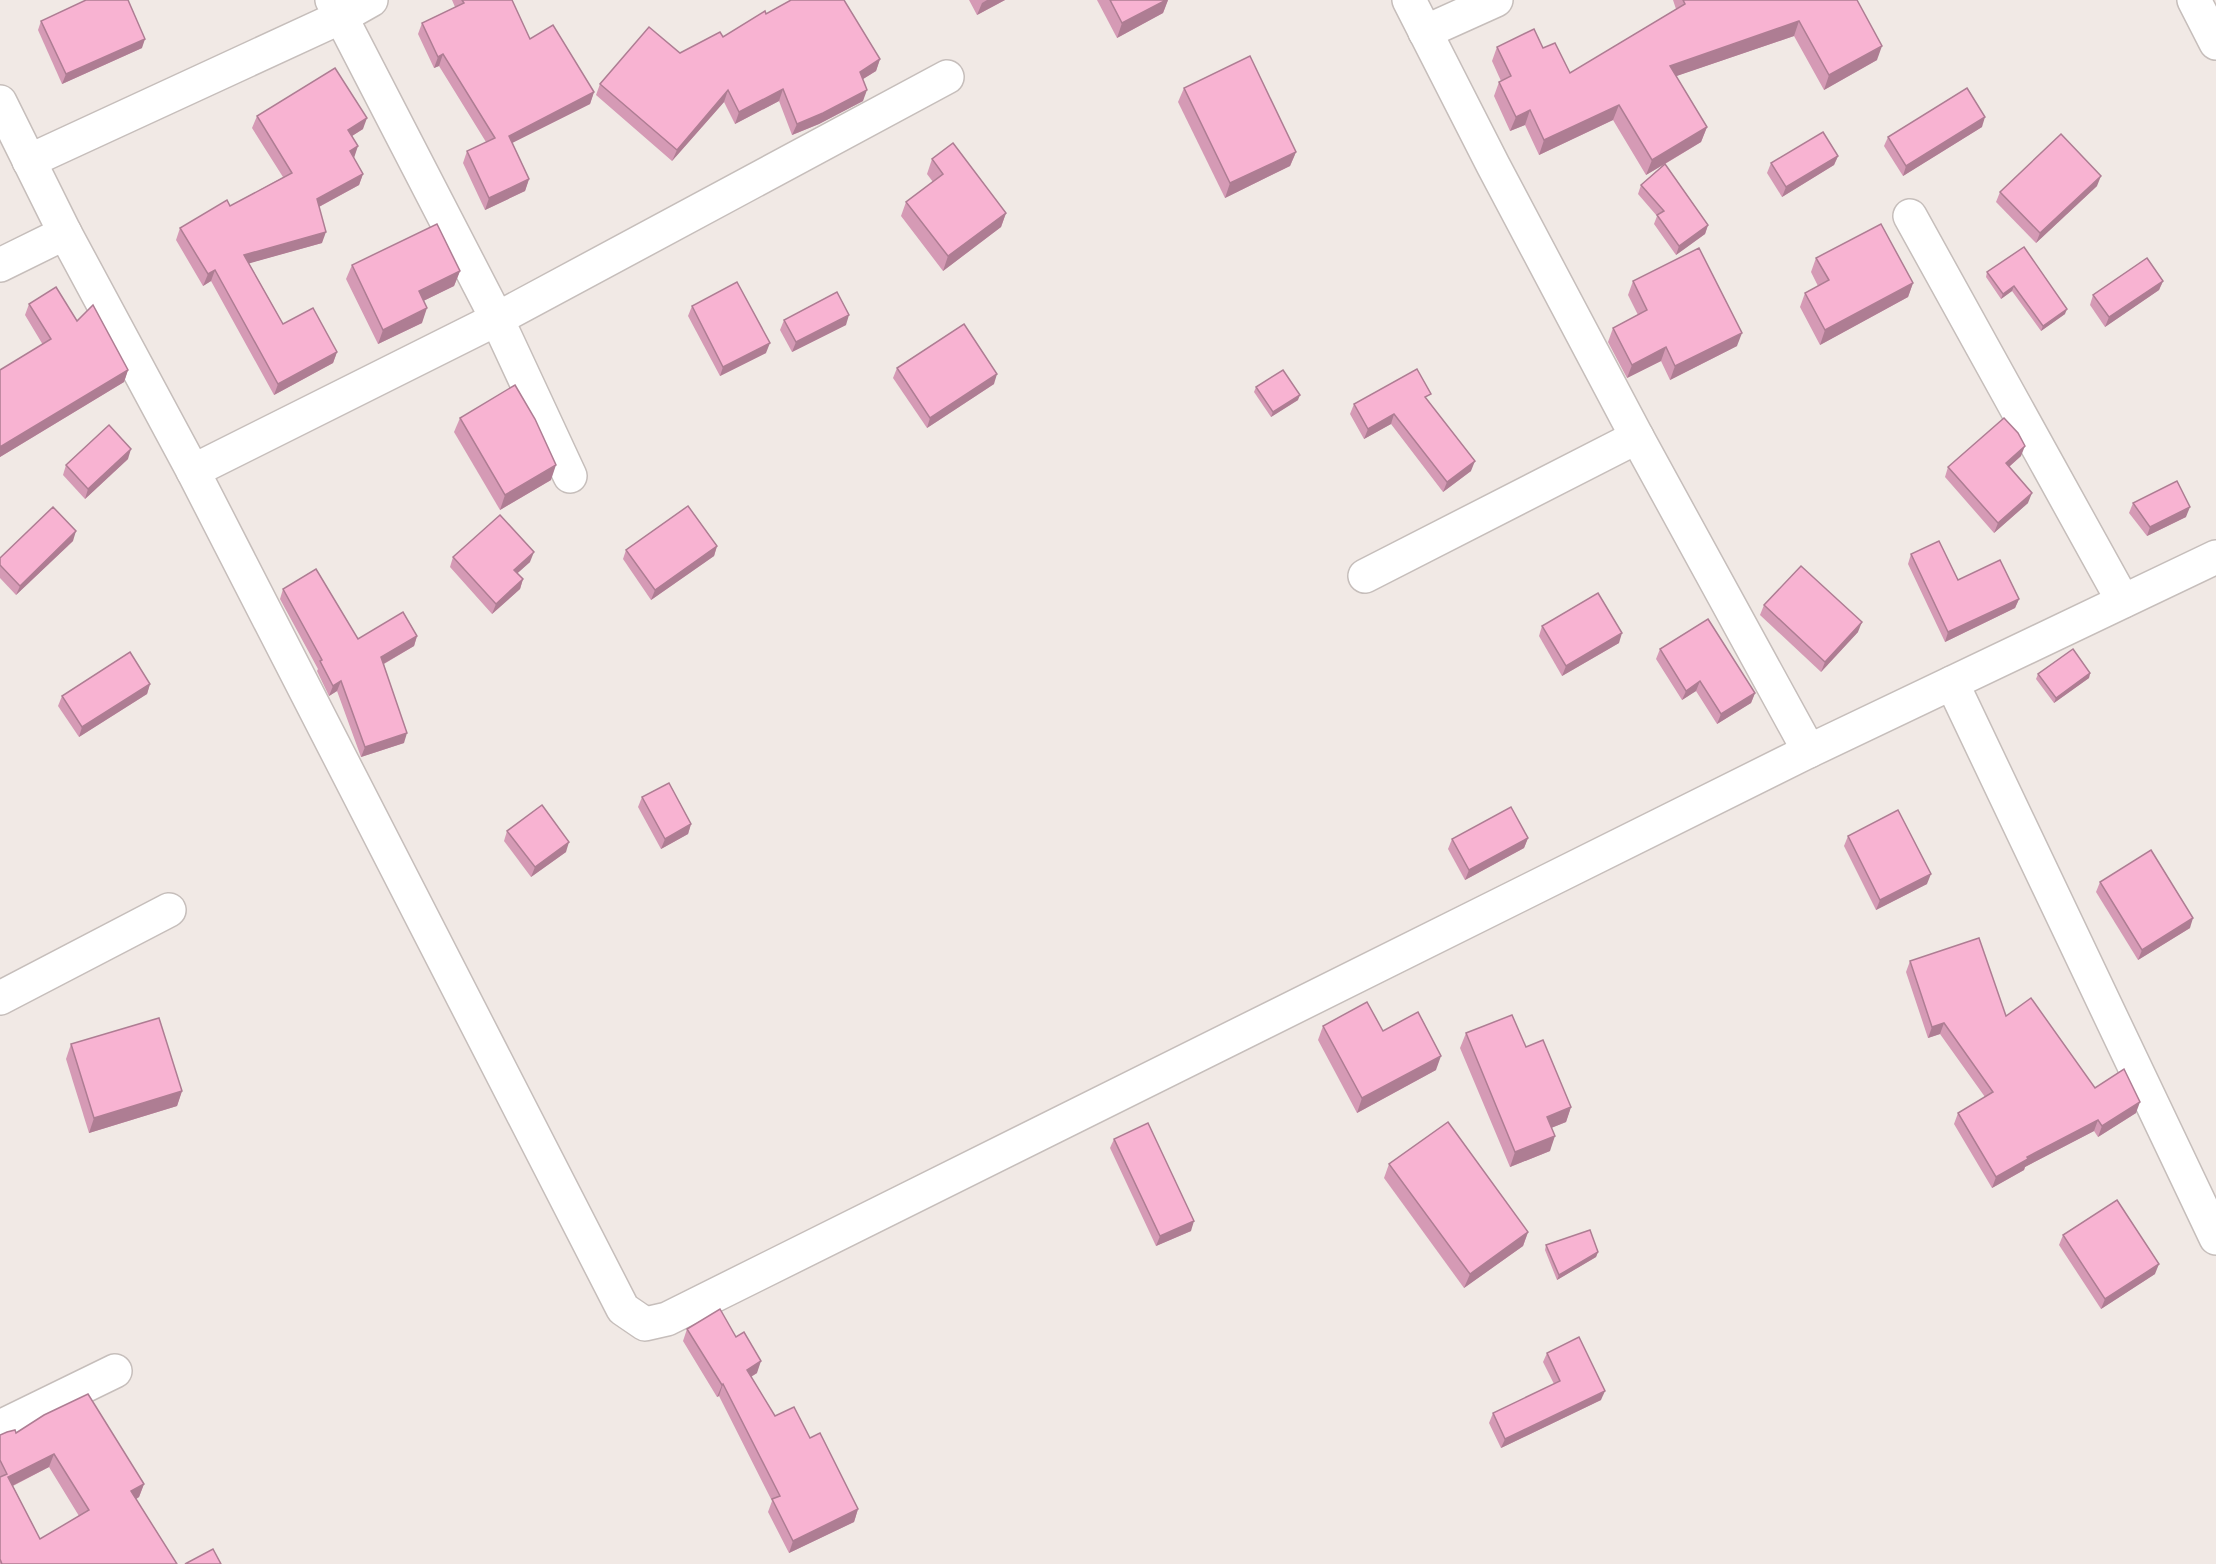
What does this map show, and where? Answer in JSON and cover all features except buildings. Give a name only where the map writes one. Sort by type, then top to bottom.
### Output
[{"type":"street","points":[[29,161],[336,9],[371,0]]},
{"type":"street","points":[[1409,0],[1637,437],[1809,751]]},
{"type":"street","points":[[1425,32],[1496,0]]},
{"type":"street","points":[[2194,0],[2216,44]]},
{"type":"street","points":[[336,9],[497,319],[570,476]]},
{"type":"street","points":[[193,471],[497,319],[947,77]]},
{"type":"street","points":[[0,102],[65,233],[193,471],[623,1310],[645,1324],[667,1319],[1809,751],[2216,557]]},
{"type":"street","points":[[1910,216],[2123,601]]},
{"type":"street","points":[[0,265],[65,233]]},
{"type":"street","points":[[1365,576],[1637,437]]},
{"type":"street","points":[[1952,683],[2216,1238]]},
{"type":"street","points":[[0,998],[169,910]]},
{"type":"street","points":[[0,1427],[115,1371]]}]
